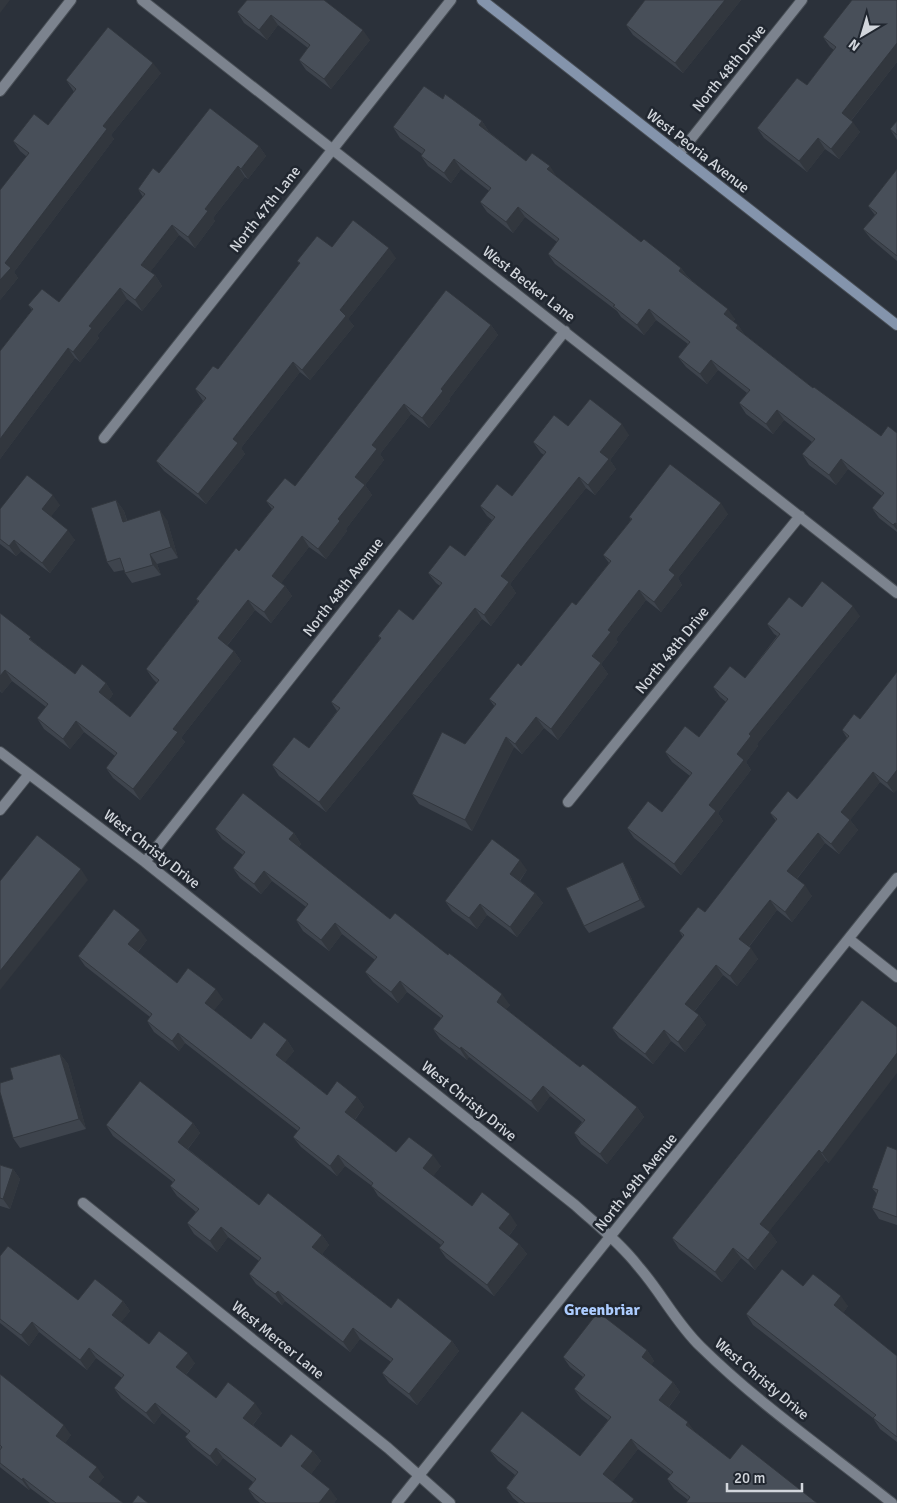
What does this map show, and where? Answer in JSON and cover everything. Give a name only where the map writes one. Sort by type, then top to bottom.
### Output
[{"type":"main road","name":"West Peoria Avenue","points":[[482,0],[897,325]]},
{"type":"street","points":[[0,91],[71,0]]},
{"type":"street","name":"West Becker Lane","points":[[142,0],[897,593]]},
{"type":"street","name":"North 47th Lane","points":[[104,438],[451,0]]},
{"type":"street","name":"North 48th Drive","points":[[679,154],[802,0]]},
{"type":"street","name":"North 48th Avenue","points":[[145,862],[565,331]]},
{"type":"street","name":"North 48th Drive","points":[[568,802],[800,516]]},
{"type":"street","name":"West Christy Drive","points":[[0,752],[145,862],[575,1205],[611,1237],[639,1266],[672,1313],[699,1345],[730,1374],[892,1503]]},
{"type":"street","points":[[0,810],[28,774]]},
{"type":"street","name":"North 49th Avenue","points":[[396,1503],[897,878]]},
{"type":"street","points":[[849,939],[897,976]]},
{"type":"street","name":"West Mercer Lane","points":[[84,1203],[420,1474],[450,1503]]},
{"type":"building","points":[[247,0],[324,0],[363,30],[324,79],[299,60],[310,45],[271,15],[259,30],[237,12]]},
{"type":"building","points":[[645,0],[725,0],[675,63],[626,25]]},
{"type":"building","points":[[852,0],[897,0],[897,43],[842,113],[853,122],[831,149],[818,138],[799,161],[757,128],[797,78],[807,85],[836,47],[823,37]]},
{"type":"building","points":[[108,27],[153,63],[103,126],[107,129],[5,263],[11,268],[0,280],[0,190],[29,153],[13,141],[34,114],[48,125],[76,89],[66,80]]},
{"type":"building","points":[[424,86],[443,99],[445,94],[482,121],[479,125],[526,161],[532,153],[550,166],[547,169],[641,242],[644,239],[681,268],[679,271],[728,309],[724,314],[738,325],[736,328],[813,388],[881,436],[888,426],[897,433],[897,524],[893,525],[872,508],[884,493],[841,459],[829,475],[802,454],[815,439],[777,410],[766,424],[739,403],[750,390],[711,360],[700,374],[678,357],[690,342],[649,309],[637,325],[613,306],[615,305],[548,254],[559,239],[518,207],[506,222],[480,202],[491,188],[454,159],[444,173],[421,156],[425,150],[393,127]]},
{"type":"building","points":[[210,108],[259,146],[241,169],[238,166],[205,209],[208,211],[188,237],[172,225],[141,265],[155,275],[135,300],[120,288],[89,326],[92,328],[73,352],[68,348],[0,439],[0,351],[33,309],[28,305],[42,289],[59,302],[145,194],[138,189],[153,168],[159,173]]},
{"type":"building","points":[[897,121],[897,135],[890,129]]},
{"type":"building","points":[[897,169],[897,256],[863,229],[877,213],[868,206]]},
{"type":"building","points":[[353,220],[389,248],[340,310],[346,316],[302,370],[293,362],[233,439],[238,443],[198,494],[156,461],[206,398],[195,389],[213,366],[218,369],[300,263],[297,261],[317,236],[332,247]]},
{"type":"building","points":[[446,290],[491,325],[441,389],[443,391],[422,418],[404,404],[372,445],[377,449],[355,477],[365,485],[338,519],[340,521],[318,549],[302,536],[272,576],[285,586],[264,612],[248,600],[218,638],[234,651],[173,729],[178,732],[133,789],[106,768],[117,753],[76,721],[63,739],[37,718],[48,704],[5,670],[0,676],[0,613],[31,637],[29,639],[75,674],[82,664],[106,683],[99,692],[130,717],[159,680],[146,669],[199,601],[196,599],[236,548],[239,551],[274,507],[266,501],[285,478],[295,486]]},
{"type":"building","points":[[590,399],[622,424],[600,452],[609,459],[588,485],[579,477],[501,576],[509,582],[484,615],[475,608],[319,802],[272,765],[294,737],[309,748],[340,708],[331,702],[381,638],[378,636],[399,609],[413,620],[442,583],[428,573],[450,545],[465,556],[495,517],[480,506],[497,484],[512,496],[546,452],[533,442],[554,415],[568,426]]},
{"type":"building","points":[[670,464],[721,503],[669,570],[675,575],[654,602],[639,590],[608,630],[611,632],[592,656],[601,663],[551,729],[536,717],[515,744],[506,737],[465,820],[412,794],[442,732],[465,744],[496,704],[489,699],[518,663],[521,666],[572,602],[576,605],[611,561],[603,555],[632,519],[629,517]]},
{"type":"building","points":[[27,475],[53,495],[42,509],[68,530],[42,563],[14,540],[9,546],[0,539],[0,509]]},
{"type":"building","points":[[116,500],[123,522],[160,510],[171,547],[150,554],[153,565],[125,573],[120,558],[107,562],[91,508]]},
{"type":"building","points":[[822,581],[853,606],[749,734],[751,736],[737,754],[744,760],[709,805],[716,811],[674,864],[627,828],[648,801],[662,812],[692,773],[665,752],[685,726],[699,737],[728,699],[713,687],[730,666],[745,678],[780,634],[767,624],[789,597],[802,607]]},
{"type":"building","points":[[897,672],[897,770],[887,783],[873,772],[841,812],[850,820],[831,844],[818,833],[787,871],[805,885],[785,912],[770,900],[739,939],[751,948],[730,976],[716,965],[685,1004],[699,1015],[678,1042],[664,1030],[645,1054],[612,1028],[684,935],[679,931],[698,907],[705,912],[777,819],[770,813],[788,791],[797,799],[849,736],[842,730],[854,714],[860,719]]},
{"type":"building","points":[[243,793],[294,833],[289,839],[390,919],[395,913],[448,955],[449,953],[502,994],[497,1002],[580,1067],[583,1064],[637,1107],[600,1154],[574,1133],[585,1120],[543,1086],[531,1101],[461,1047],[460,1049],[433,1029],[443,1016],[400,981],[391,992],[365,972],[377,957],[335,923],[321,940],[296,920],[308,904],[264,871],[254,884],[233,868],[245,852],[215,829]]},
{"type":"building","points":[[37,835],[81,869],[0,971],[0,881]]},
{"type":"building","points":[[492,839],[520,860],[510,874],[535,893],[510,927],[480,904],[469,918],[445,901]]},
{"type":"building","points":[[623,862],[640,900],[584,926],[566,888]]},
{"type":"building","points":[[114,909],[140,930],[128,944],[177,983],[188,968],[216,989],[205,1003],[251,1039],[264,1022],[287,1040],[276,1055],[327,1095],[337,1081],[357,1097],[345,1112],[396,1152],[409,1137],[433,1155],[423,1168],[472,1206],[482,1192],[510,1214],[499,1228],[519,1244],[487,1285],[439,1248],[444,1242],[371,1186],[373,1183],[338,1155],[330,1166],[293,1137],[300,1128],[178,1033],[172,1041],[147,1021],[152,1014],[78,956]]},
{"type":"building","points":[[862,1000],[897,1027],[897,1053],[822,1153],[819,1150],[760,1224],[770,1232],[748,1260],[733,1248],[715,1272],[672,1238]]},
{"type":"building","points":[[60,1054],[79,1119],[13,1138],[0,1092],[0,1083],[13,1079],[10,1068]]},
{"type":"building","points":[[140,1081],[193,1123],[178,1142],[259,1205],[268,1193],[322,1235],[312,1247],[391,1308],[398,1298],[452,1341],[409,1394],[382,1373],[393,1359],[353,1328],[343,1342],[278,1291],[275,1294],[249,1274],[261,1258],[221,1227],[210,1241],[187,1223],[199,1209],[170,1186],[175,1180],[106,1125]]},
{"type":"building","points":[[887,1146],[897,1150],[897,1217],[872,1208],[878,1190],[872,1188]]},
{"type":"building","points":[[0,1165],[13,1169],[3,1199],[0,1198]]},
{"type":"building","points":[[8,1246],[78,1300],[95,1279],[123,1301],[112,1315],[149,1344],[159,1331],[188,1353],[176,1367],[216,1398],[228,1382],[255,1403],[243,1418],[281,1447],[291,1434],[313,1451],[301,1466],[330,1489],[319,1503],[266,1503],[248,1489],[256,1479],[216,1448],[210,1456],[185,1437],[190,1431],[155,1403],[146,1413],[114,1388],[124,1375],[89,1348],[80,1360],[32,1322],[21,1335],[0,1319],[0,1256]]},
{"type":"building","points":[[782,1269],[803,1286],[813,1274],[841,1296],[834,1305],[897,1356],[897,1437],[873,1418],[876,1415],[746,1314]]},
{"type":"building","points":[[598,1312],[647,1350],[642,1357],[673,1382],[659,1400],[688,1422],[686,1425],[730,1459],[742,1444],[817,1503],[686,1503],[690,1497],[667,1479],[673,1472],[631,1439],[603,1474],[634,1499],[631,1503],[525,1503],[506,1488],[518,1472],[490,1451],[522,1411],[580,1456],[611,1417],[574,1389],[585,1375],[563,1357]]},
{"type":"building","points":[[0,1374],[64,1425],[56,1436],[97,1467],[89,1477],[123,1503],[56,1503],[0,1463],[0,1450],[2,1447],[0,1445]]},
{"type":"building","points":[[138,1495],[148,1503],[132,1503]]},
{"type":"district","name":"Greenbriar","points":[[602,1310]]}]
